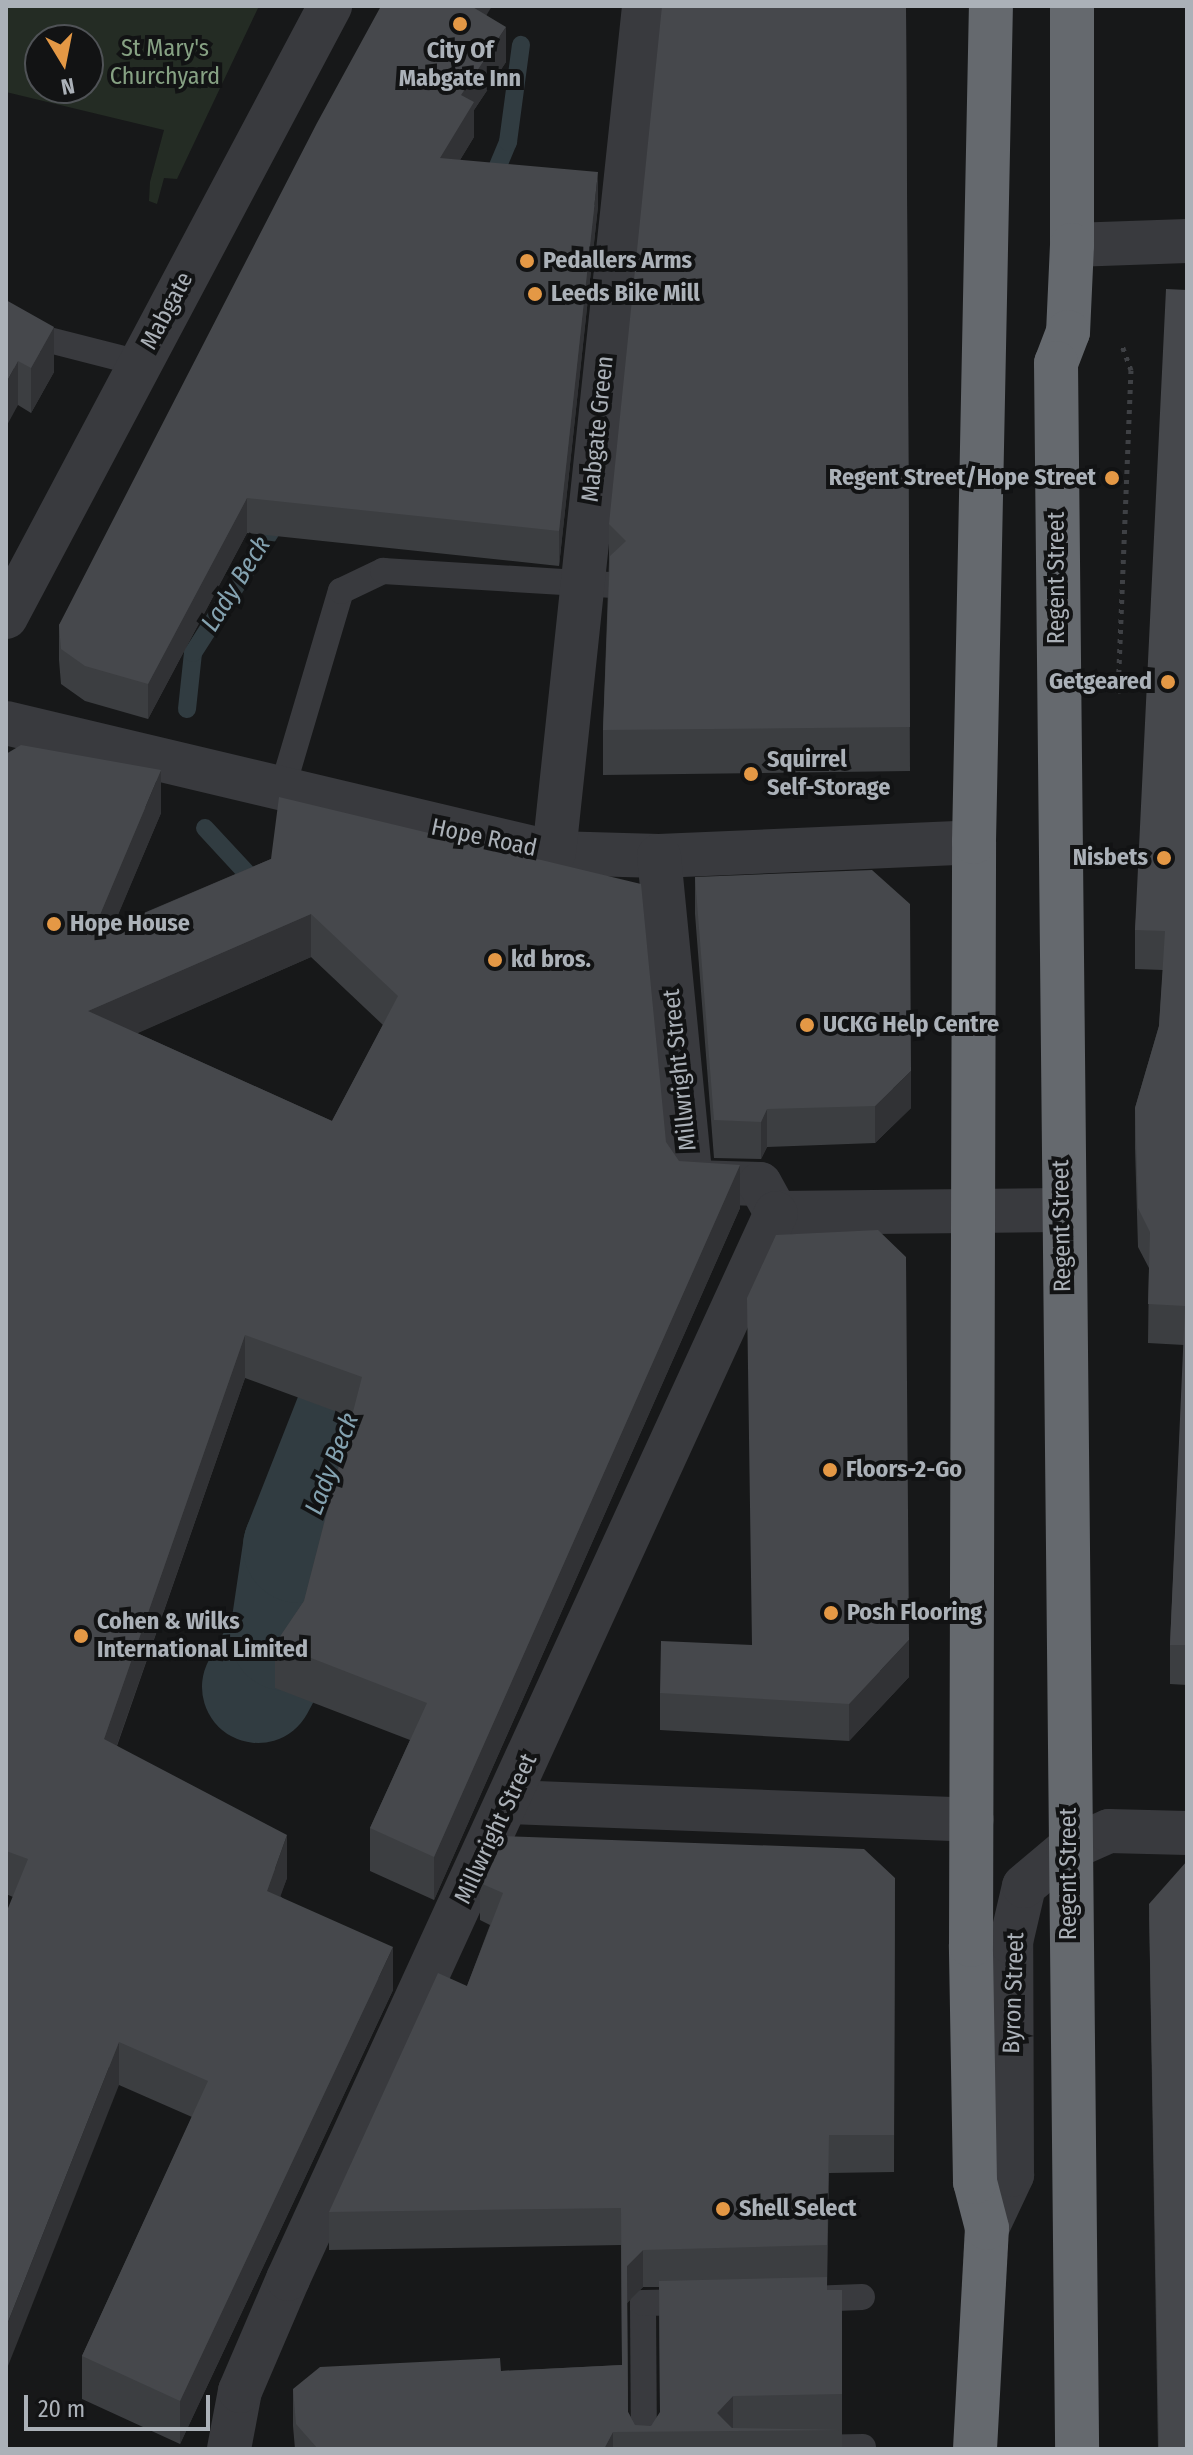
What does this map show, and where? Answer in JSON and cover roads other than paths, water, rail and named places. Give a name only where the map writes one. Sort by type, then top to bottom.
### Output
[{"type":"highway","points":[[975,2449],[987,2228],[975,2182],[972,1820],[976,1212],[974,842],[991,6]]},
{"type":"highway","name":"Regent Street","points":[[1072,6],[1072,245],[1068,332],[1056,363],[1061,1210],[1077,2449]]},
{"type":"street","name":"Mabgate","points":[[6,617],[330,6]]},
{"type":"street","name":"Mabgate Green","points":[[554,853],[644,6]]},
{"type":"street","points":[[1072,245],[1187,241]]},
{"type":"street","name":"Hope Road","points":[[6,723],[281,793],[554,853],[659,856],[974,842]]},
{"type":"street","name":"Millwright Street","points":[[229,2449],[240,2391],[288,2279],[510,1802],[776,1213],[760,1184],[691,1182],[659,856]]},
{"type":"street","points":[[776,1213],[1061,1210]]},
{"type":"street","points":[[510,1802],[972,1820]]},
{"type":"street","name":"Byron Street","points":[[987,2228],[1012,2175],[1011,1942],[1024,1886],[1068,1849],[1109,1831],[1187,1833]]},
{"type":"lane","points":[[6,329],[139,363]]},
{"type":"lane","points":[[281,793],[341,591],[383,571],[511,575],[610,585]]},
{"type":"lane","points":[[784,2299],[862,2297]]},
{"type":"lane","points":[[644,2449],[643,2303],[722,2301]]},
{"type":"lane","points":[[777,2448],[863,2447]]},
{"type":"waterway","name":"Lady Beck","points":[[490,185],[508,142],[521,45]]},
{"type":"waterway","name":"Lady Beck","points":[[187,709],[193,653],[282,514]]},
{"type":"waterway","name":"Lady Beck","points":[[205,828],[256,883]]},
{"type":"waterway","name":"Lady Beck","points":[[258,1687],[286,1635],[299,1547],[368,1372],[423,1282]]},
{"type":"place","name":"City Of Mabgate Inn","points":[[460,24]]},
{"type":"place","name":"Pedallers Arms","points":[[527,261]]},
{"type":"place","name":"Leeds Bike Mill","points":[[535,294]]},
{"type":"place","name":"Regent Street/Hope Street","points":[[1112,478]]},
{"type":"place","name":"Getgeared","points":[[1168,682]]},
{"type":"place","name":"Squirrel Self-Storage","points":[[751,774]]},
{"type":"place","name":"Nisbets","points":[[1164,858]]},
{"type":"place","name":"Hope House","points":[[54,924]]},
{"type":"place","name":"kd bros.","points":[[495,960]]},
{"type":"place","name":"UCKG Help Centre","points":[[807,1025]]},
{"type":"place","name":"Floors-2-Go","points":[[830,1470]]},
{"type":"place","name":"Posh Flooring","points":[[831,1613]]},
{"type":"place","name":"Cohen & Wilks International Limited","points":[[81,1636]]},
{"type":"place","name":"Shell Select","points":[[723,2209]]},
{"type":"park label","name":"St Mary's Churchyard","points":[[165,63]]}]
